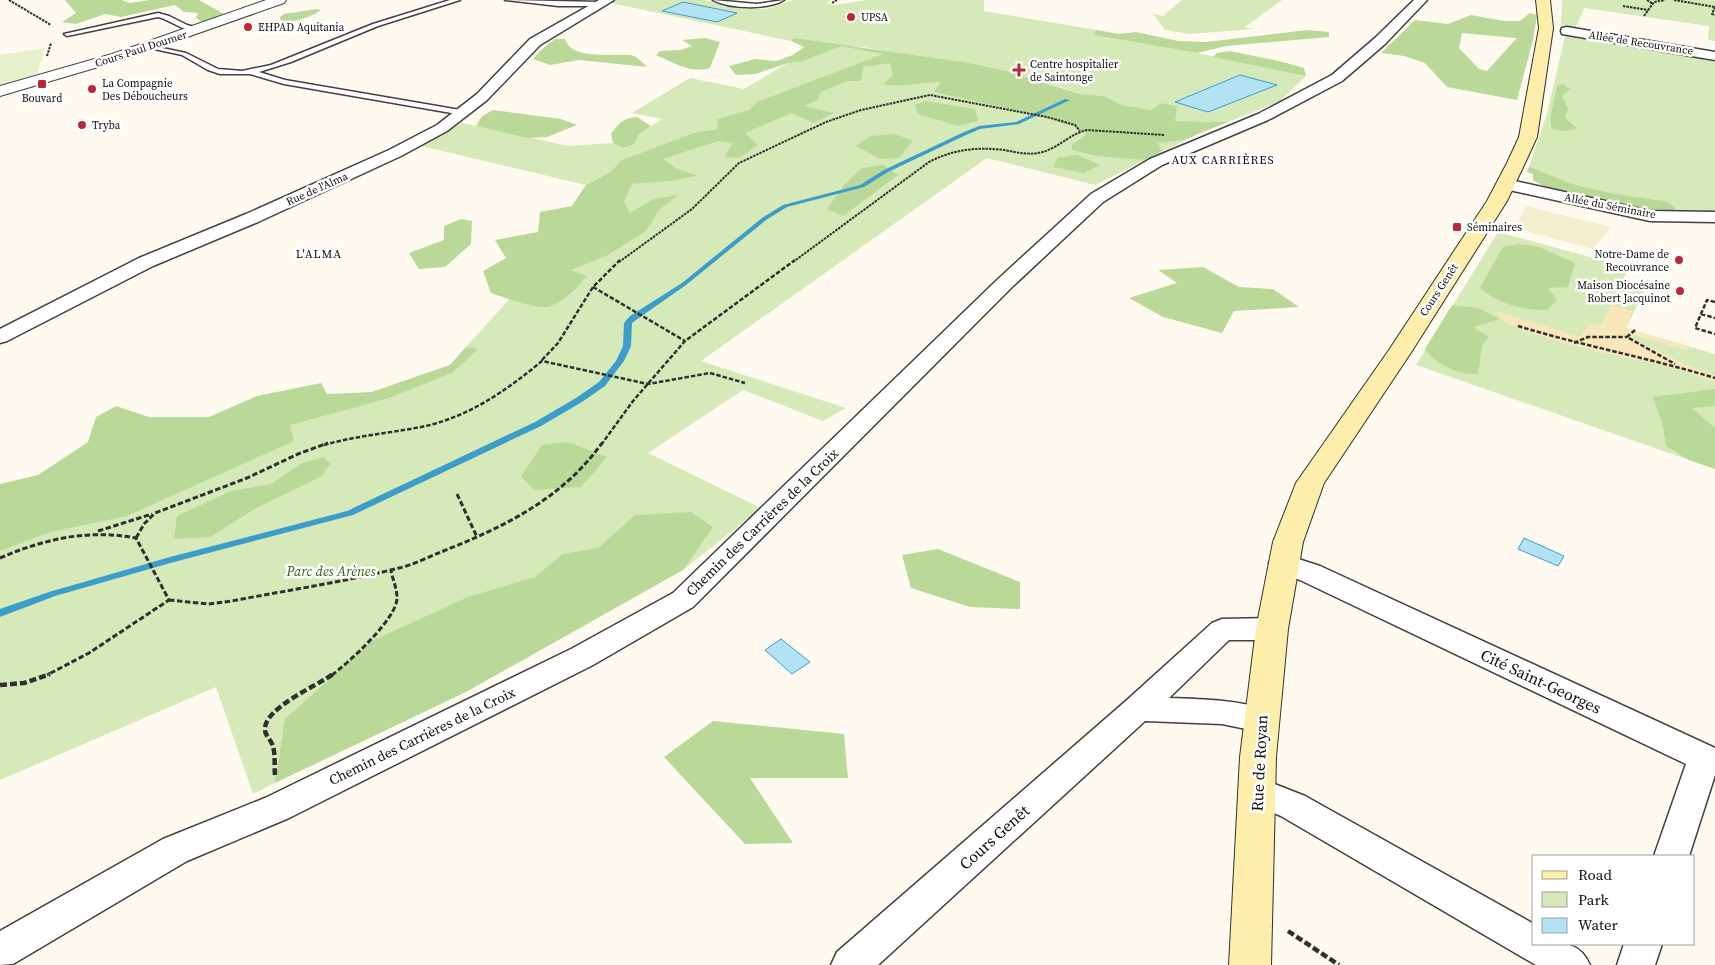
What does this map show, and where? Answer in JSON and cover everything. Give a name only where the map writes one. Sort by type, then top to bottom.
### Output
[{"type":"main road","name":"Cours Genêt","points":[[1283,563],[1288,542],[1310,483],[1400,352],[1506,184],[1528,137],[1546,28],[1543,0]]},
{"type":"main road","name":"Rue de Royan","points":[[1250,965],[1261,720],[1272,629],[1283,563]]},
{"type":"street","name":"Cours Paul Doumer","points":[[0,91],[148,47],[279,0]]},
{"type":"street","name":"Chemin des Carrières de la Croix","points":[[0,951],[175,850],[286,803],[582,657],[683,600],[1004,284],[1097,198],[1156,162],[1296,101],[1338,78],[1380,41],[1421,0]]},
{"type":"street","name":"Rue de l'Alma","points":[[0,337],[146,262],[252,218],[359,170],[434,132],[463,113],[482,97],[535,42],[604,2]]},
{"type":"street","name":"Allée de Recouvrance","points":[[1567,31],[1715,56]]},
{"type":"street","name":"Allée du Séminaire","points":[[1506,184],[1650,216],[1715,217]]},
{"type":"street","name":"Cité Saint-Georges","points":[[1283,563],[1310,573],[1704,758],[1672,855]]},
{"type":"street","name":"Cours Genêt","points":[[850,965],[1138,710],[1222,630],[1272,629]]},
{"type":"street","points":[[1138,710],[1222,712],[1261,720]]},
{"type":"street","points":[[1257,791],[1293,806],[1532,943]]},
{"type":"street","points":[[1536,945],[1571,965]]},
{"type":"street","points":[[1636,965],[1643,945]]},
{"type":"lane","points":[[148,47],[170,50],[188,56],[206,68],[217,72],[249,71],[279,63],[364,29],[457,0]]},
{"type":"lane","points":[[508,0],[558,4],[604,2]]},
{"type":"lane","points":[[716,0],[750,6],[765,6],[781,0]]},
{"type":"lane","points":[[67,34],[158,16],[167,17],[185,27],[199,30]]},
{"type":"lane","points":[[249,71],[284,82],[463,113]]},
{"type":"path","points":[[9,0],[54,26]]},
{"type":"path","points":[[832,3],[837,0]]},
{"type":"path","points":[[1647,0],[1653,4]]},
{"type":"path","points":[[1644,16],[1653,4],[1665,0]]},
{"type":"path","points":[[1674,0],[1715,7],[1712,14],[1715,16]]},
{"type":"path","points":[[1623,6],[1648,10]]},
{"type":"path","points":[[38,80],[52,40]]},
{"type":"path","points":[[0,558],[45,542],[133,522],[246,478],[314,447],[438,422],[474,410],[494,398],[542,361],[558,343],[593,287],[627,255],[692,209],[739,163],[843,116],[881,104],[930,95],[1044,117],[1075,126],[1080,131]]},
{"type":"path","points":[[0,685],[31,680],[71,664],[146,612],[169,600],[208,604],[232,601],[391,571],[439,554],[534,507],[557,492],[587,464],[648,384],[685,341],[929,162],[944,153],[970,149],[1039,153],[1057,146],[1080,131],[1106,130],[1168,135],[1204,141]]},
{"type":"path","points":[[593,287],[685,341]]},
{"type":"path","points":[[1715,302],[1707,300],[1695,328],[1715,334]]},
{"type":"path","points":[[1701,314],[1715,318]]},
{"type":"path","points":[[1518,326],[1574,343],[1662,362],[1715,378]]},
{"type":"path","points":[[1627,337],[1635,330]]},
{"type":"path","points":[[1574,343],[1588,337],[1627,337],[1682,368]]},
{"type":"path","points":[[542,361],[648,384],[710,373],[745,383]]},
{"type":"path","points":[[457,494],[476,537]]},
{"type":"path","points":[[154,513],[146,520],[136,538],[169,600]]},
{"type":"path","points":[[85,534],[113,533],[136,538]]},
{"type":"path","points":[[272,744],[266,736],[265,730],[266,724],[275,712],[327,678],[376,633],[390,616],[396,607],[398,597],[392,584],[391,571]]},
{"type":"path","points":[[1252,907],[1339,965]]},
{"type":"shaded area","points":[[1526,206],[1611,227],[1593,249],[1515,228]]},
{"type":"green space","points":[[65,0],[122,0],[129,3],[150,0],[199,0],[224,14],[202,22],[196,18],[198,13],[184,12],[175,5],[121,17],[105,14],[76,24],[62,22],[76,13]]},
{"type":"green space","name":"Parc des Arènes","points":[[618,0],[704,0],[766,9],[794,0],[832,0],[826,3],[834,5],[868,0],[984,0],[984,11],[1097,30],[1095,35],[1197,53],[1306,76],[1280,101],[1228,122],[1174,121],[1177,106],[1161,103],[1151,110],[1122,105],[1104,96],[1080,94],[1058,86],[897,53],[846,46],[884,54],[757,102],[749,110],[718,119],[719,128],[890,56],[1196,135],[1095,185],[987,158],[701,361],[846,408],[823,421],[743,390],[648,453],[761,508],[683,570],[253,794],[216,687],[0,780],[0,495],[372,392],[450,365],[513,295],[586,185],[421,146],[462,123],[569,146],[613,143],[623,148],[662,119],[632,113],[690,78],[744,89],[788,63],[801,62],[840,46],[794,38],[791,41],[611,3]],"holes":[[[716,129],[593,181],[610,172],[623,160],[696,132]]]},
{"type":"green space","points":[[1182,0],[1282,0],[1245,27],[1254,29],[1189,34],[1165,30],[1153,14],[1163,16]]},
{"type":"green space","points":[[1562,0],[1715,0],[1715,41],[1708,40],[1709,26],[1584,8],[1576,27],[1561,25]]},
{"type":"green space","points":[[316,9],[321,10],[302,19],[281,22],[280,17],[284,14]]},
{"type":"green space","points":[[1530,13],[1537,15],[1533,40],[1517,100],[1447,87],[1425,63],[1404,56],[1381,53],[1415,20],[1448,24],[1471,15],[1504,21],[1520,21]],"holes":[[[1462,33],[1516,38],[1487,71],[1479,69],[1459,48]]]},
{"type":"green space","points":[[1097,30],[1119,34],[1136,32],[1178,41],[1206,42],[1307,30],[1329,32],[1329,37],[1226,46],[1197,53],[1094,35]]},
{"type":"green space","points":[[1565,36],[1715,61],[1715,211],[1666,212],[1533,180],[1533,174],[1527,172],[1547,114]]},
{"type":"green space","points":[[705,38],[720,42],[710,68],[689,68],[656,55],[660,51],[680,50],[692,46],[682,40]]},
{"type":"green space","points":[[794,38],[969,63],[1010,72],[1080,94],[1104,96],[1122,105],[1151,110],[1161,103],[1177,106],[1175,121],[1228,122],[1183,140],[1158,143],[1162,151],[1144,160],[1097,156],[1072,150],[1072,145],[1087,134],[1077,128],[1041,116],[934,92],[941,82],[883,84],[893,76],[890,63],[863,67],[861,81],[847,81],[821,92],[817,100],[804,106],[834,113],[814,123],[792,113],[745,133],[758,145],[739,158],[724,157],[733,143],[718,141],[663,159],[676,168],[697,176],[669,181],[632,184],[624,202],[630,213],[654,199],[678,195],[659,210],[646,231],[608,255],[571,270],[587,276],[559,302],[543,307],[491,293],[483,271],[506,258],[495,240],[538,232],[540,212],[572,206],[586,185],[610,172],[622,160],[696,132],[718,129],[717,119],[749,110],[757,102],[883,54],[841,46],[801,62],[788,63],[755,74],[736,75],[729,66],[755,59],[776,61],[793,55],[804,47],[791,41]]},
{"type":"green space","points":[[555,39],[565,39],[569,46],[584,53],[631,55],[647,67],[579,60],[550,65],[533,59]]},
{"type":"green space","points":[[45,48],[37,74],[0,85],[0,55]]},
{"type":"green space","points":[[1230,51],[1304,68],[1306,76],[1213,57],[1217,53]]},
{"type":"green space","points":[[1563,84],[1570,89],[1562,96],[1568,109],[1565,117],[1576,128],[1567,131],[1551,128],[1551,115],[1557,86]]},
{"type":"green space","points":[[925,101],[975,109],[978,121],[958,126],[918,114],[915,105]]},
{"type":"green space","points":[[493,110],[561,119],[577,125],[547,137],[528,138],[476,126],[482,116]]},
{"type":"green space","points":[[637,117],[651,126],[638,135],[634,144],[623,148],[613,143],[611,134],[616,127],[625,120]]},
{"type":"green space","points":[[896,134],[913,141],[899,158],[880,159],[856,146],[871,136]]},
{"type":"green space","points":[[1077,155],[1100,165],[1084,173],[1053,167],[1058,158]]},
{"type":"green space","points":[[883,165],[898,175],[843,216],[827,209],[845,184],[862,168]]},
{"type":"green space","points":[[1529,167],[1581,186],[1617,194],[1665,201],[1674,206],[1675,212],[1661,213],[1610,205],[1557,191],[1533,180],[1533,174],[1527,172]]},
{"type":"green space","points":[[461,219],[472,221],[471,244],[445,267],[419,269],[409,253],[444,240],[444,226]]},
{"type":"green space","points":[[1498,232],[1630,268],[1623,279],[1647,286],[1626,328],[1715,354],[1715,469],[1416,365]]},
{"type":"green space","points":[[1518,244],[1539,247],[1575,263],[1568,287],[1548,288],[1557,300],[1547,310],[1511,305],[1494,298],[1480,288],[1503,247]]},
{"type":"green space","points":[[1203,267],[1239,287],[1273,289],[1299,307],[1234,311],[1222,333],[1163,317],[1129,298],[1177,283],[1158,270]]},
{"type":"green space","points":[[1452,305],[1478,308],[1500,319],[1473,327],[1489,337],[1482,345],[1478,374],[1464,373],[1448,368],[1435,360],[1425,349]]},
{"type":"green space","points":[[466,347],[478,349],[452,373],[386,399],[290,425],[294,441],[127,516],[50,532],[0,551],[0,484],[38,475],[88,442],[96,417],[116,406],[149,417],[209,417],[257,396],[321,383],[327,394],[372,392],[450,365]]},
{"type":"green space","points":[[1715,389],[1715,406],[1692,408],[1715,428],[1715,469],[1689,460],[1666,446],[1663,426],[1653,397]]},
{"type":"green space","points":[[568,442],[607,457],[581,487],[534,490],[521,476],[542,445]]},
{"type":"green space","points":[[324,457],[330,464],[322,476],[256,508],[210,537],[174,539],[177,516],[231,491],[271,484],[302,463]]},
{"type":"green space","points":[[691,512],[713,527],[683,570],[466,692],[275,783],[285,719],[372,641],[468,597],[535,577],[563,554],[598,548],[635,515]]},
{"type":"green space","points":[[938,549],[1020,582],[1020,609],[970,607],[911,588],[902,555]]},
{"type":"green space","points":[[713,721],[844,734],[848,778],[750,778],[793,843],[745,844],[664,757]]},
{"type":"sand","points":[[1611,305],[1632,311],[1626,328],[1688,346],[1686,350],[1634,335],[1633,338],[1686,365],[1715,375],[1715,382],[1680,370],[1551,339],[1507,323],[1497,314],[1498,312],[1581,337],[1589,323],[1601,326]]},
{"type":"water","points":[[683,2],[737,13],[717,22],[662,11]]},
{"type":"water","points":[[1240,75],[1277,85],[1208,112],[1175,102]]},
{"type":"water","points":[[1524,538],[1564,556],[1558,566],[1518,549]]},
{"type":"water","points":[[781,639],[810,662],[792,674],[765,650]]},
{"type":"waterway","points":[[0,613],[52,594],[173,559],[350,513],[477,454],[538,424],[602,384],[620,361],[627,346],[628,323],[633,318],[684,284],[764,219],[785,206],[862,186],[886,171],[964,134],[979,128],[1017,123],[1067,100]]},
{"type":"place","name":"UPSA","points":[[851,17]]},
{"type":"place","name":"EHPAD Aquitania","points":[[248,27]]},
{"type":"place","name":"Centre hospitalier de Saintonge","points":[[1019,70]]},
{"type":"place","name":"Bouvard","points":[[42,84]]},
{"type":"place","name":"La Compagnie Des Déboucheurs","points":[[92,89]]},
{"type":"place","name":"Tryba","points":[[82,125]]},
{"type":"place","name":"Séminaires","points":[[1457,227]]},
{"type":"place","name":"Notre-Dame de Recouvrance","points":[[1679,260]]},
{"type":"place","name":"Maison Diocésaine Robert Jacquinot","points":[[1680,291]]},
{"type":"district","name":"AUX CARRIÈRES","points":[[1223,160]]},
{"type":"district","name":"L'ALMA","points":[[319,254]]}]
